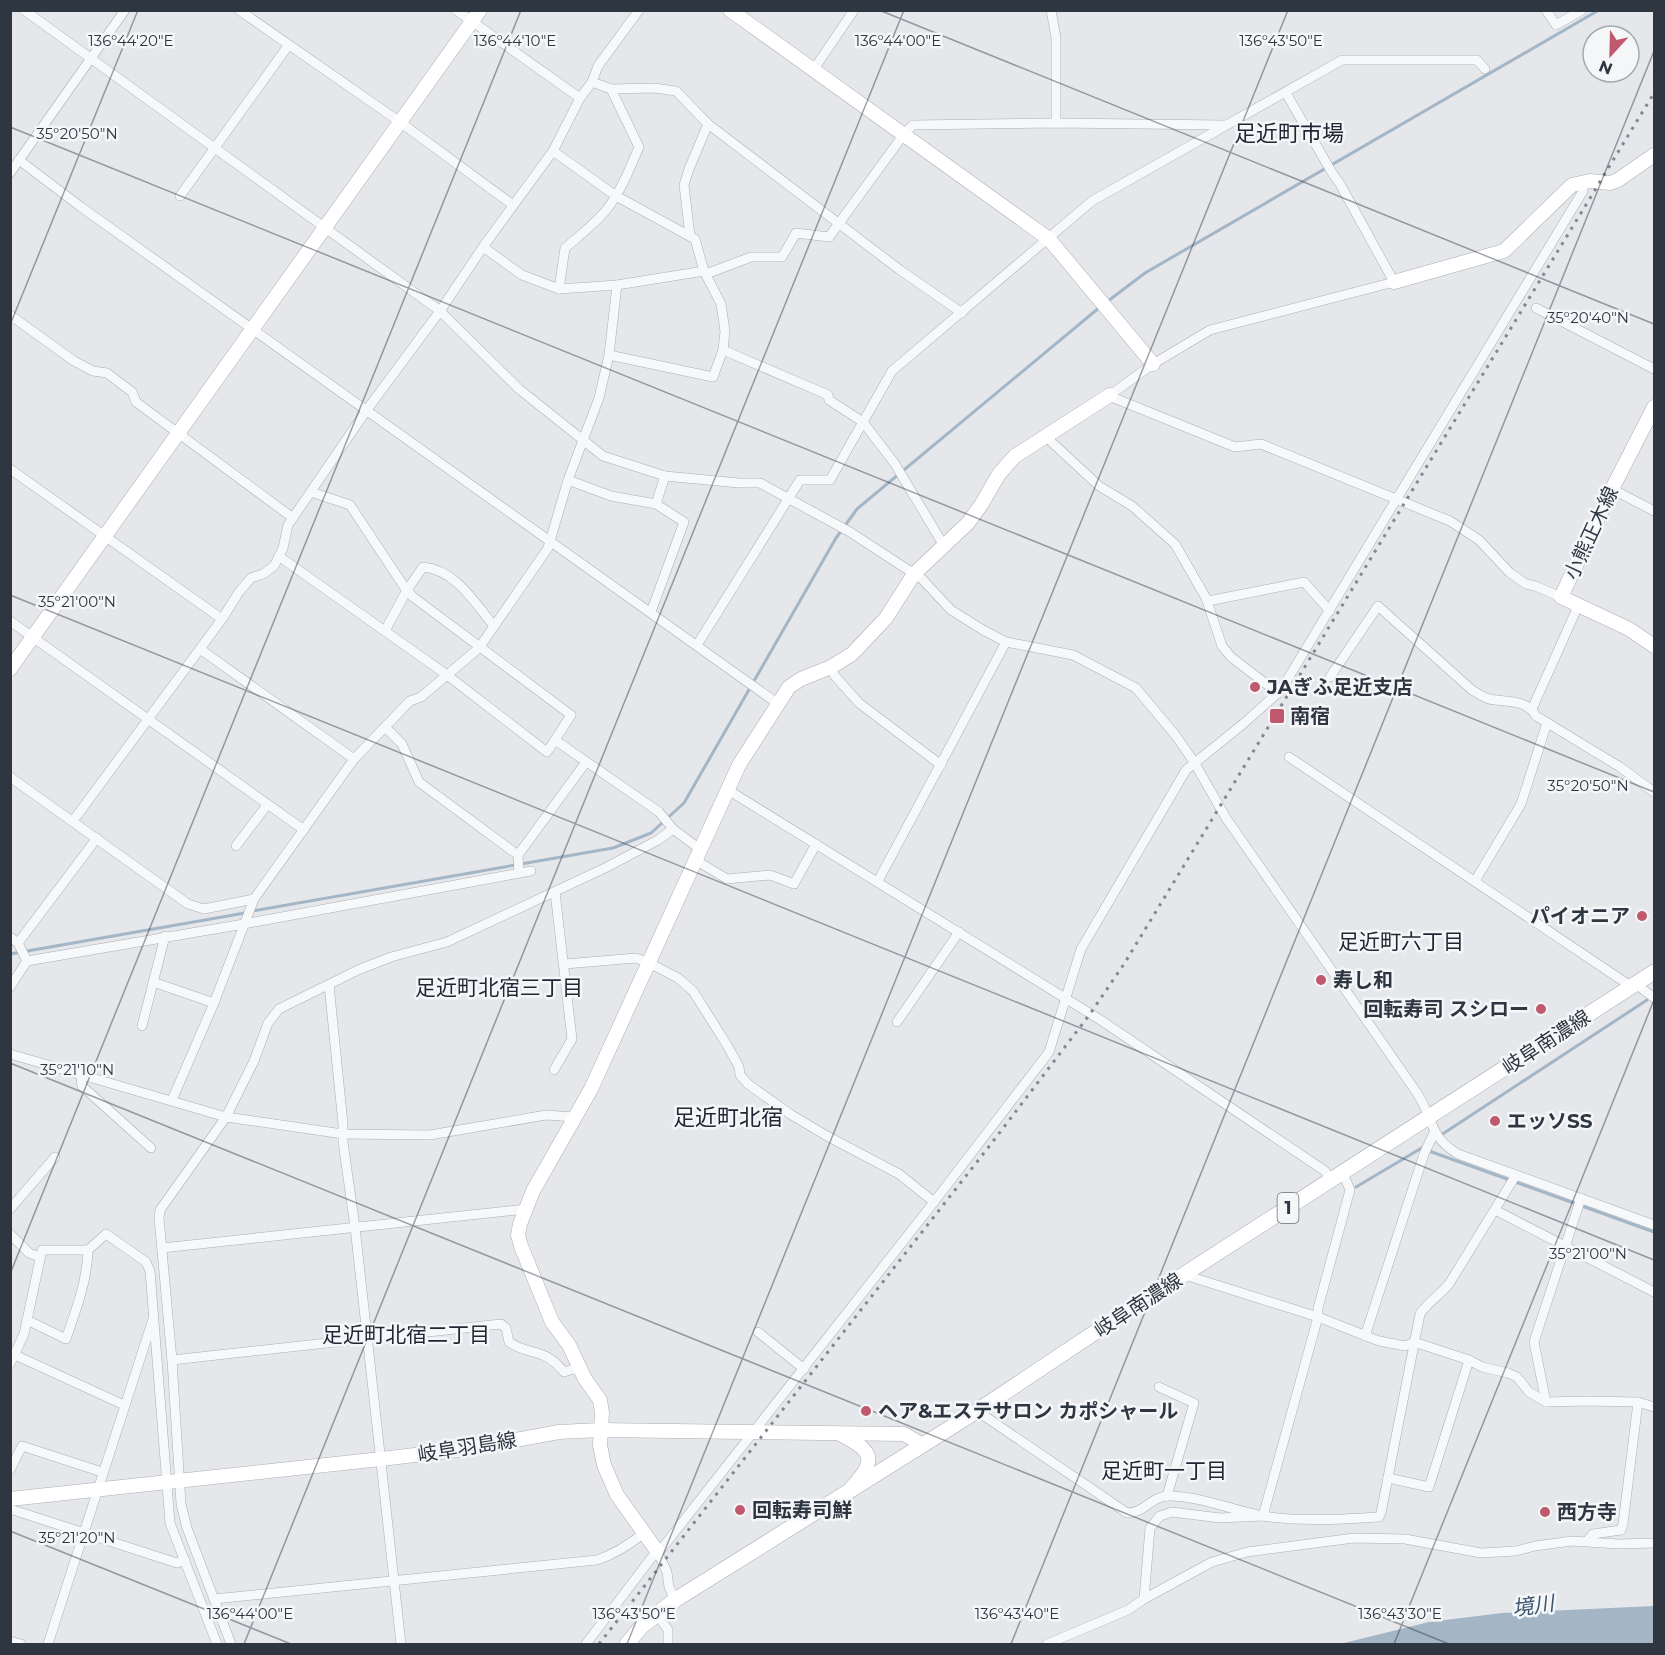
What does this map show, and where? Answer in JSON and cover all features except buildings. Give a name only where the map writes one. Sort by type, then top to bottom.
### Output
[{"type":"main road","name":"岐阜南濃線","points":[[627,1644],[642,1626],[675,1600],[977,1411],[1124,1312],[1654,972]]},
{"type":"street","points":[[24,10],[440,310],[519,389],[603,456],[665,476],[718,482],[760,483],[850,532],[922,579],[951,610],[983,630],[1006,642],[1073,656],[1136,688],[1176,735],[1226,818],[1426,1106],[1434,1134],[1447,1148],[1654,1225]]},
{"type":"street","points":[[10,172],[125,10]]},
{"type":"street","points":[[239,10],[400,122],[513,206]]},
{"type":"street","points":[[456,10],[476,16],[580,98]]},
{"type":"street","points":[[73,821],[200,650],[239,592],[251,578],[263,574],[274,566],[280,557],[288,525],[366,411],[553,151],[580,98],[592,82],[598,66],[639,10]]},
{"type":"street","points":[[730,10],[1049,239],[1153,364]]},
{"type":"street","points":[[814,69],[854,10]]},
{"type":"street","points":[[1052,10],[1056,38],[1056,123]]},
{"type":"street","points":[[1546,10],[1556,26],[1582,10]]},
{"type":"street","points":[[10,669],[476,16]]},
{"type":"street","points":[[180,196],[288,46]]},
{"type":"street","points":[[697,645],[800,480],[830,480],[892,371],[1092,201],[1342,60],[1477,60],[1485,69]]},
{"type":"street","points":[[592,82],[611,89],[654,88],[676,91],[708,124],[839,224],[962,313]]},
{"type":"street","points":[[559,289],[565,248],[590,228],[616,196],[639,147],[611,89]]},
{"type":"street","points":[[1286,93],[1325,162],[1341,184],[1394,282]]},
{"type":"street","points":[[483,247],[522,275],[559,289],[617,285],[705,272],[752,257],[782,257],[796,233],[829,237],[904,134],[913,125],[1056,123],[1227,125]]},
{"type":"street","points":[[690,236],[684,185],[708,124]]},
{"type":"street","points":[[553,151],[616,196],[695,238],[705,272],[721,304],[725,331],[723,350],[713,377],[609,355]]},
{"type":"street","points":[[675,1600],[669,1587],[667,1572],[657,1551],[617,1495],[604,1465],[600,1445],[602,1413],[600,1400],[569,1345],[552,1322],[518,1235],[526,1209],[543,1172],[591,1089],[739,765],[777,704],[789,687],[801,679],[831,667],[852,654],[886,618],[914,574],[968,522],[999,474],[1016,456],[1153,364],[1210,330],[1494,256],[1504,251],[1526,232],[1565,190],[1577,182],[1610,183],[1654,155]]},
{"type":"street","points":[[20,160],[90,214],[777,704]]},
{"type":"street","points":[[586,1644],[657,1551],[663,1547],[804,1369],[1049,1052],[1081,949],[1186,770],[1278,693],[1330,611],[1583,191],[1583,182]]},
{"type":"street","points":[[172,1100],[255,899],[354,759],[410,701],[421,697],[479,648],[548,548],[568,480],[599,398],[609,355],[617,285]]},
{"type":"street","points":[[1536,308],[1654,369]]},
{"type":"street","points":[[10,315],[74,361],[93,371],[107,373],[132,392],[136,402],[294,518]]},
{"type":"street","points":[[723,350],[828,395],[829,400],[864,422],[896,464],[944,546]]},
{"type":"street","points":[[1110,395],[1235,447],[1261,444],[1462,527],[1479,540],[1510,573],[1526,584],[1535,585],[1561,597]]},
{"type":"street","name":"小熊正木線","points":[[1654,407],[1561,597],[1629,629],[1654,646]]},
{"type":"street","points":[[1045,436],[1099,486],[1132,506],[1174,544],[1208,601],[1222,646],[1231,657],[1278,693]]},
{"type":"street","points":[[10,469],[222,619]]},
{"type":"street","points":[[656,504],[665,476]]},
{"type":"street","points":[[568,480],[611,496],[656,504],[684,522],[651,612]]},
{"type":"street","points":[[1612,489],[1654,511]]},
{"type":"street","points":[[280,557],[447,675],[547,752],[572,715],[413,597],[406,590],[350,505],[311,492]]},
{"type":"street","points":[[385,631],[406,590],[423,567],[434,568],[457,581],[494,627]]},
{"type":"street","points":[[1208,601],[1304,582],[1330,611]]},
{"type":"street","points":[[1532,709],[1579,604]]},
{"type":"street","points":[[1330,677],[1378,606],[1472,690],[1487,699],[1515,702],[1532,709],[1536,716],[1546,723],[1620,767],[1654,792]]},
{"type":"street","points":[[10,621],[304,830]]},
{"type":"street","points":[[879,881],[1006,642]]},
{"type":"street","points":[[200,650],[354,759]]},
{"type":"street","points":[[831,667],[834,675],[859,703],[941,765]]},
{"type":"street","points":[[1475,881],[1521,804],[1546,723]]},
{"type":"street","points":[[385,727],[402,744],[419,783],[518,855]]},
{"type":"street","points":[[555,740],[658,812],[699,855],[727,879],[770,875],[794,884],[816,844]]},
{"type":"street","points":[[1289,758],[1654,998]]},
{"type":"street","points":[[519,873],[518,855],[586,762]]},
{"type":"street","points":[[10,777],[188,904],[204,909],[255,899]]},
{"type":"street","points":[[728,790],[879,881],[1066,999],[1325,1171],[1337,1176],[1350,1190],[1318,1308],[1318,1317],[1263,1516]]},
{"type":"street","points":[[236,846],[267,805]]},
{"type":"street","points":[[231,1644],[187,1528],[181,1504],[160,1210],[226,1117],[254,1061],[268,1023],[279,1009],[358,970],[391,957],[447,942],[607,867],[658,840],[673,829]]},
{"type":"street","points":[[27,961],[14,940],[97,838]]},
{"type":"street","points":[[10,987],[27,961],[531,871]]},
{"type":"street","points":[[555,892],[572,1039],[555,1070]]},
{"type":"street","points":[[897,1022],[959,932]]},
{"type":"street","points":[[142,1026],[165,936]]},
{"type":"street","points":[[565,964],[636,958],[678,978],[693,991],[727,1045],[739,1067],[740,1075],[748,1084],[772,1102],[827,1136],[899,1174],[934,1202]]},
{"type":"street","points":[[153,982],[214,1003]]},
{"type":"street","points":[[329,985],[343,1134],[401,1644]]},
{"type":"street","points":[[10,1054],[226,1117],[343,1134],[430,1135],[546,1115],[574,1117]]},
{"type":"street","points":[[81,1075],[82,1086],[151,1148]]},
{"type":"street","points":[[1365,1336],[1426,1150],[1434,1134]]},
{"type":"street","points":[[10,1209],[55,1158]]},
{"type":"street","points":[[977,1411],[1127,1513],[1138,1512],[1154,1500],[1167,1496],[1299,1521],[1379,1517],[1420,1314],[1426,1305],[1439,1297],[1449,1284],[1516,1175]]},
{"type":"street","points":[[1546,1402],[1534,1342],[1581,1198]]},
{"type":"street","points":[[162,1248],[526,1209]]},
{"type":"street","points":[[1495,1210],[1654,1292]]},
{"type":"street","points":[[124,1405],[13,1360],[24,1334],[42,1250],[88,1250],[106,1233],[146,1262],[150,1271],[155,1313],[170,1523],[218,1644]]},
{"type":"street","points":[[10,1234],[29,1252],[40,1257]]},
{"type":"street","points":[[27,1320],[66,1339],[82,1290],[87,1269],[88,1250]]},
{"type":"street","points":[[1185,1275],[1318,1317],[1379,1341],[1405,1346],[1414,1342],[1470,1360],[1482,1367],[1508,1373],[1517,1377],[1529,1392],[1546,1402],[1638,1402],[1654,1407]]},
{"type":"street","points":[[48,1644],[155,1313]]},
{"type":"street","points":[[172,1360],[501,1324],[506,1328],[509,1342],[515,1346],[547,1355],[555,1360],[564,1372],[580,1367]]},
{"type":"street","points":[[758,1332],[804,1369]]},
{"type":"street","points":[[1388,1478],[1429,1487],[1470,1360]]},
{"type":"street","points":[[1159,1387],[1194,1403],[1167,1496]]},
{"type":"street","points":[[1587,1541],[1593,1534],[1621,1530],[1638,1402]]},
{"type":"street","name":"岐阜羽島線","points":[[10,1499],[466,1449],[559,1432],[600,1430],[904,1434],[921,1444]]},
{"type":"street","points":[[839,1433],[859,1444],[868,1454],[868,1466],[863,1475],[844,1495]]},
{"type":"street","points":[[10,1470],[22,1446],[102,1472]]},
{"type":"street","points":[[10,1509],[177,1563],[185,1560]]},
{"type":"street","points":[[1144,1599],[1150,1528],[1161,1516],[1172,1512],[1220,1518],[1263,1516]]},
{"type":"street","points":[[214,1599],[597,1560],[620,1550],[644,1533]]},
{"type":"street","points":[[1047,1644],[1128,1610],[1212,1562],[1247,1552],[1354,1538],[1405,1539],[1481,1553],[1498,1553],[1555,1542],[1654,1543]]},
{"type":"street","points":[[657,1614],[669,1630],[668,1644]]},
{"type":"street","points":[[10,1641],[21,1644]]},
{"type":"water","points":[[1654,1606],[1654,1644],[1340,1644],[1429,1622],[1502,1613]]},
{"type":"waterway","points":[[1108,301],[1145,273],[1599,10]]},
{"type":"waterway","points":[[252,911],[613,848],[651,833],[684,803],[836,538],[857,509],[1100,307]]},
{"type":"waterway","points":[[10,954],[245,913]]},
{"type":"waterway","points":[[1441,1135],[1647,1000]]},
{"type":"waterway","points":[[1356,1187],[1425,1146]]},
{"type":"waterway","points":[[1429,1151],[1654,1232]]},
{"type":"railway","points":[[599,1644],[991,1144],[1090,1014],[1124,964],[1654,93]]},
{"type":"place","name":"JAぎふ足近支店","points":[[1255,687]]},
{"type":"place","name":"南宿","points":[[1277,716]]},
{"type":"place","name":"パイオニア","points":[[1642,916]]},
{"type":"place","name":"寿し和","points":[[1321,980]]},
{"type":"place","name":"回転寿司 スシロー","points":[[1541,1009]]},
{"type":"place","name":"エッソSS","points":[[1495,1121]]},
{"type":"place","name":"ヘア&エステサロン カポシャール","points":[[866,1411]]},
{"type":"place","name":"回転寿司鮮","points":[[740,1510]]},
{"type":"place","name":"西方寺","points":[[1545,1512]]},
{"type":"district","name":"足近町市場","points":[[1289,133]]},
{"type":"district","name":"足近町六丁目","points":[[1401,942]]},
{"type":"district","name":"足近町北宿三丁目","points":[[499,988]]},
{"type":"district","name":"足近町北宿","points":[[728,1117]]},
{"type":"district","name":"足近町北宿二丁目","points":[[406,1335]]},
{"type":"district","name":"足近町一丁目","points":[[1164,1471]]},
{"type":"water label","name":"境川","points":[[1533,1606]]}]
